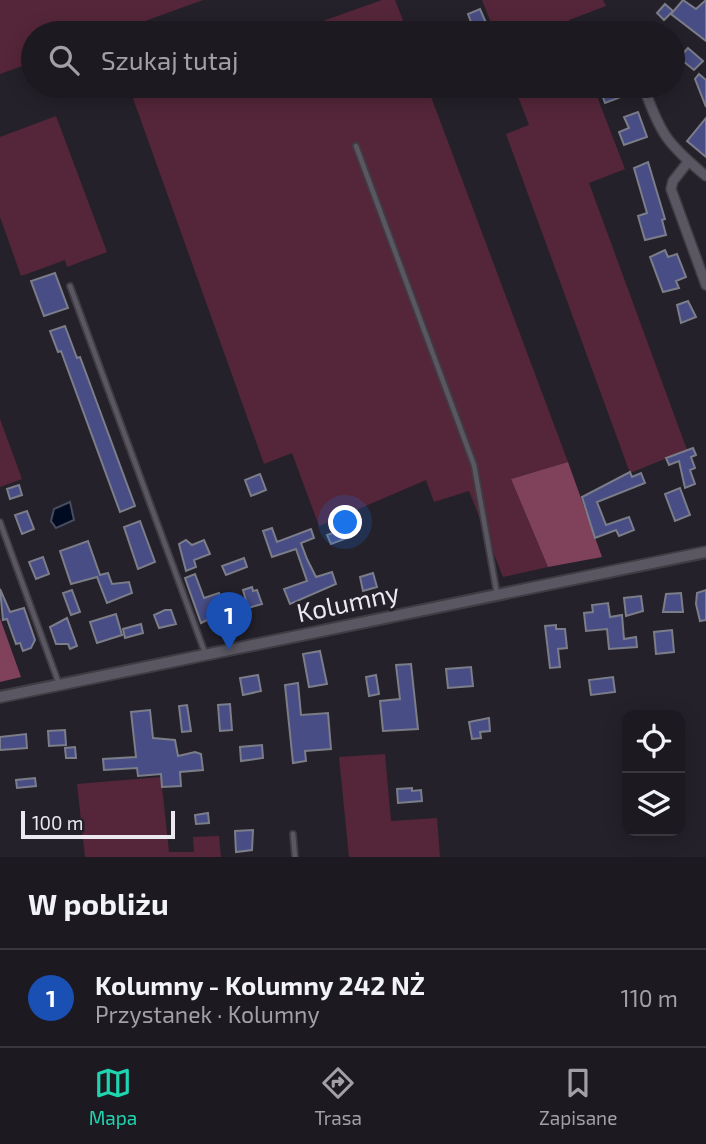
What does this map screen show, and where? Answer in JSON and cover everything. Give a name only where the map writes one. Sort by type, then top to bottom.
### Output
[{"type":"street","points":[[648,98],[660,131],[670,146],[706,176]]},
{"type":"street","points":[[688,162],[673,181],[671,189],[706,285]]},
{"type":"street","name":"Kolumny","points":[[0,697],[706,552]]},
{"type":"lane","points":[[356,146],[474,465],[497,595]]},
{"type":"lane","points":[[70,286],[205,655]]},
{"type":"lane","points":[[0,522],[59,685]]},
{"type":"lane","points":[[293,834],[295,857]]},
{"type":"shaded area","points":[[0,0],[203,0],[145,21],[21,21],[21,66],[0,74]]},
{"type":"shaded area","points":[[382,0],[395,0],[403,21],[323,21]]},
{"type":"shaded area","points":[[482,0],[603,0],[606,6],[569,21],[490,21]]},
{"type":"shaded area","points":[[133,98],[432,98],[568,462],[511,479],[548,567],[503,577],[469,491],[434,502],[426,480],[319,526],[292,453],[264,464]]},
{"type":"shaded area","points":[[519,98],[598,98],[625,169],[589,183],[687,450],[630,473],[506,134],[529,125]]},
{"type":"shaded area","points":[[56,116],[107,252],[67,267],[65,260],[21,276],[0,217],[0,137]]},
{"type":"shaded area","points":[[0,419],[22,479],[0,487]]},
{"type":"shaded area","points":[[568,462],[602,557],[548,567],[511,479]]},
{"type":"shaded area","points":[[0,618],[21,677],[0,682]]},
{"type":"shaded area","points":[[385,754],[391,821],[437,818],[440,857],[349,857],[339,757]]},
{"type":"shaded area","points":[[161,777],[169,852],[194,852],[193,837],[219,836],[221,857],[85,857],[77,784]]},
{"type":"water","points":[[70,502],[74,520],[56,528],[51,521],[54,509]]},
{"type":"building","points":[[683,0],[696,9],[706,0],[706,41],[685,25],[685,21],[680,21],[671,14]]},
{"type":"building","points":[[665,4],[673,11],[664,20],[657,13]]},
{"type":"building","points":[[480,9],[485,21],[471,21],[468,14]]},
{"type":"building","points":[[688,48],[703,61],[694,70],[685,63],[685,51]]},
{"type":"building","points":[[699,74],[706,80],[706,107],[695,79]]},
{"type":"building","points":[[603,98],[618,98],[605,103]]},
{"type":"building","points":[[638,112],[647,137],[624,145],[619,132],[629,128],[624,117]]},
{"type":"building","points":[[706,118],[706,157],[687,141]]},
{"type":"building","points":[[648,162],[665,219],[662,220],[666,235],[645,240],[638,216],[647,213],[634,168]]},
{"type":"building","points":[[665,250],[668,257],[677,254],[686,277],[676,281],[679,288],[663,292],[650,257]]},
{"type":"building","points":[[55,273],[68,308],[44,316],[31,281]]},
{"type":"building","points":[[688,301],[696,317],[681,323],[677,305]]},
{"type":"building","points":[[65,326],[77,358],[80,357],[135,506],[120,512],[61,351],[58,352],[50,331]]},
{"type":"building","points":[[693,448],[696,455],[691,457],[695,468],[690,470],[695,484],[685,488],[679,461],[669,465],[666,458]]},
{"type":"building","points":[[630,472],[632,477],[641,473],[645,483],[597,502],[606,525],[629,517],[634,530],[619,536],[616,530],[595,538],[582,497]]},
{"type":"building","points":[[260,474],[266,490],[251,496],[245,480]]},
{"type":"building","points":[[19,485],[22,495],[10,499],[7,489]]},
{"type":"building","points":[[680,488],[690,515],[675,521],[665,494]]},
{"type":"building","points":[[27,511],[34,529],[22,534],[15,515]]},
{"type":"building","points":[[140,521],[155,562],[138,569],[124,527]]},
{"type":"building","points":[[272,528],[277,542],[311,529],[314,538],[301,543],[307,559],[316,577],[332,572],[336,584],[290,604],[284,589],[307,581],[296,549],[272,557],[263,531]]},
{"type":"building","points":[[346,528],[350,537],[331,544],[327,535]]},
{"type":"building","points":[[186,540],[192,545],[204,540],[210,554],[194,560],[196,567],[186,571],[179,544]]},
{"type":"building","points":[[88,541],[100,575],[108,573],[112,584],[129,582],[132,593],[107,603],[97,577],[71,584],[60,551]]},
{"type":"building","points":[[43,557],[49,574],[36,579],[29,562]]},
{"type":"building","points":[[244,558],[247,567],[226,575],[222,566]]},
{"type":"building","points":[[373,573],[377,587],[363,591],[360,577]]},
{"type":"building","points":[[195,574],[204,598],[219,593],[226,611],[201,623],[185,578]]},
{"type":"building","points":[[252,587],[253,591],[257,590],[262,604],[248,608],[243,590]]},
{"type":"building","points":[[0,589],[10,612],[24,608],[35,640],[31,648],[23,651],[20,643],[16,644],[7,619],[3,620]]},
{"type":"building","points":[[72,590],[80,612],[71,615],[63,593]]},
{"type":"building","points":[[706,590],[706,620],[700,621],[696,604],[697,593]]},
{"type":"building","points":[[681,593],[683,612],[663,612],[666,594]]},
{"type":"building","points":[[641,596],[643,611],[626,616],[624,598]]},
{"type":"building","points":[[608,603],[610,617],[622,615],[624,639],[636,637],[637,647],[609,649],[607,629],[586,631],[584,613],[593,612],[592,605]]},
{"type":"building","points":[[171,610],[176,624],[159,628],[154,615]]},
{"type":"building","points":[[116,614],[122,635],[97,643],[90,622]]},
{"type":"building","points":[[67,618],[77,646],[70,649],[68,644],[56,644],[50,627]]},
{"type":"building","points":[[141,624],[143,633],[125,638],[123,629]]},
{"type":"building","points":[[556,625],[556,629],[565,629],[567,648],[558,649],[560,667],[550,668],[545,626]]},
{"type":"building","points":[[672,630],[674,652],[656,654],[654,632]]},
{"type":"building","points":[[320,651],[327,684],[309,687],[303,654]]},
{"type":"building","points":[[411,664],[418,729],[383,731],[380,701],[400,699],[396,665]]},
{"type":"building","points":[[471,667],[473,686],[448,688],[446,669]]},
{"type":"building","points":[[258,675],[261,691],[243,695],[240,678]]},
{"type":"building","points":[[376,675],[379,694],[369,696],[366,677]]},
{"type":"building","points":[[613,677],[615,692],[591,695],[589,680]]},
{"type":"building","points":[[298,683],[301,715],[328,713],[331,749],[305,751],[306,761],[293,763],[285,685]]},
{"type":"building","points":[[230,704],[232,730],[220,731],[218,705]]},
{"type":"building","points":[[187,705],[191,731],[182,732],[179,706]]},
{"type":"building","points":[[150,710],[153,738],[175,740],[178,756],[195,752],[201,754],[203,770],[180,772],[181,786],[162,787],[161,774],[138,776],[137,768],[104,770],[103,759],[136,757],[131,712]]},
{"type":"building","points":[[489,718],[490,731],[480,732],[481,738],[472,739],[469,722]]},
{"type":"building","points":[[65,730],[66,745],[49,746],[48,731]]},
{"type":"building","points":[[26,734],[27,748],[0,750],[0,737]]},
{"type":"building","points":[[262,745],[263,758],[241,761],[240,747]]},
{"type":"building","points":[[75,747],[76,758],[66,758],[65,748]]},
{"type":"building","points":[[35,778],[36,786],[17,788],[16,780]]},
{"type":"building","points":[[412,788],[412,791],[421,790],[422,801],[398,803],[397,789]]},
{"type":"building","points":[[208,813],[209,823],[196,824],[195,815]]},
{"type":"building","points":[[253,830],[252,850],[236,852],[235,831]]},
{"type":"place","name":"Kolumny - Kolumny 242 NŻ","points":[[229,650]]}]
